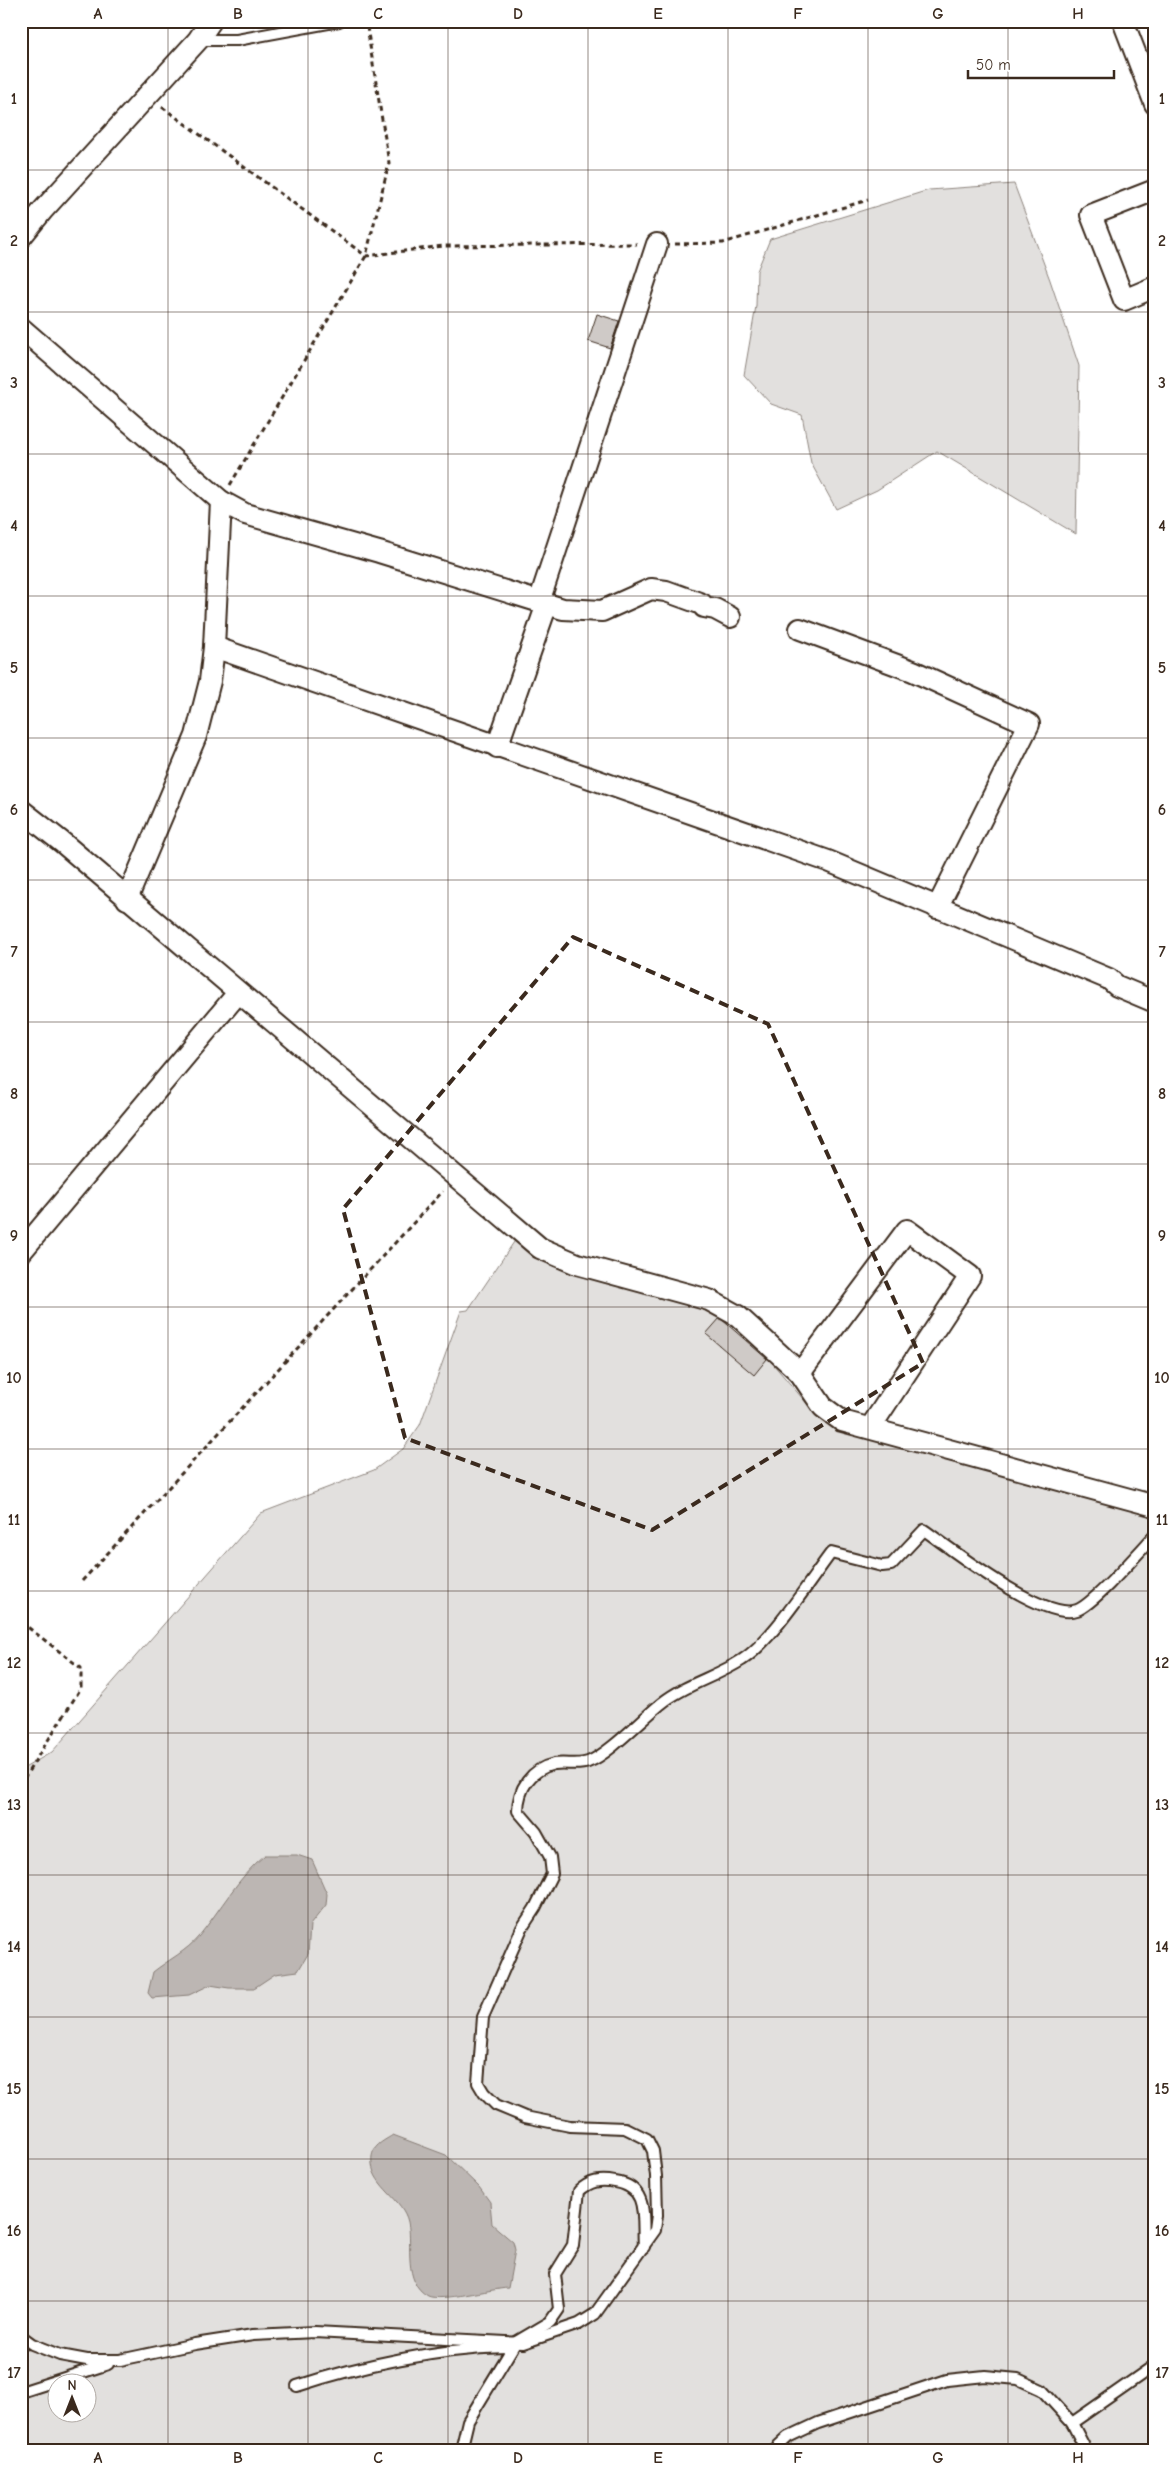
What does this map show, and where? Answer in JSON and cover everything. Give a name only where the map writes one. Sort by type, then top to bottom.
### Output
[{"type":"street","points":[[21,237],[43,210],[198,40],[211,21]]},
{"type":"street","points":[[1123,21],[1148,67],[1155,104]]},
{"type":"street","points":[[1155,190],[1091,216],[1124,300],[1155,287]]},
{"type":"street","points":[[497,747],[657,244]]},
{"type":"street","points":[[21,328],[221,501],[246,514],[379,552],[563,609],[602,611],[651,589],[666,591],[693,600],[730,617]]},
{"type":"street","points":[[127,899],[196,736],[210,682],[214,647],[221,501]]},
{"type":"street","points":[[800,629],[914,671],[1029,724],[937,908]]},
{"type":"street","points":[[214,647],[828,861],[1109,979],[1117,986],[1155,1002]]},
{"type":"street","points":[[21,810],[63,843],[455,1178],[540,1248],[578,1264],[708,1300],[738,1316],[800,1373],[823,1407],[842,1421],[1155,1506]]},
{"type":"street","points":[[21,1252],[238,993]]},
{"type":"street","points":[[800,1373],[907,1230],[970,1276],[870,1428]]},
{"type":"lane","points":[[198,40],[237,40],[339,21]]},
{"type":"lane","points":[[297,2386],[342,2371],[475,2348],[524,2343],[579,2324],[595,2314],[655,2230],[657,2215],[654,2151],[647,2139],[625,2128],[570,2126],[524,2117],[496,2105],[484,2093],[478,2083],[484,2017],[522,1928],[535,1908],[552,1874],[550,1856],[536,1832],[518,1811],[523,1786],[539,1770],[554,1764],[588,1762],[609,1748],[663,1702],[695,1682],[743,1660],[766,1638],[831,1553],[882,1566],[891,1564],[924,1530],[1030,1601],[1056,1611],[1063,1611],[1077,1610],[1092,1599],[1155,1536]]},
{"type":"lane","points":[[461,2450],[468,2421],[515,2344],[550,2322],[559,2309],[555,2274],[573,2245],[578,2190],[588,2183],[602,2180],[628,2184],[638,2192],[644,2247]]},
{"type":"lane","points":[[21,2392],[120,2360],[195,2344],[253,2335],[314,2332],[515,2344]]},
{"type":"lane","points":[[21,2336],[32,2344],[60,2355],[87,2360],[120,2360]]},
{"type":"lane","points":[[1072,2423],[1155,2365]]},
{"type":"lane","points":[[774,2450],[788,2437],[818,2423],[947,2380],[985,2376],[1018,2378],[1042,2390],[1072,2423],[1086,2450]]},
{"type":"path","points":[[221,501],[366,256],[390,163],[366,21]]},
{"type":"path","points":[[146,96],[366,256],[443,246],[723,243],[868,200]]},
{"type":"path","points":[[82,1580],[455,1178]]},
{"type":"path","points":[[21,1622],[81,1668],[81,1688],[21,1783]]},
{"type":"highlighted area","points":[[573,937],[768,1024],[923,1363],[652,1530],[405,1438],[343,1209]]},
{"type":"shaded area","points":[[1014,184],[1050,280],[1079,366],[1076,534],[937,451],[877,490],[836,509],[811,463],[802,415],[771,404],[744,375],[756,306],[757,271],[770,239],[929,190]]},
{"type":"shaded area","points":[[516,1239],[673,1288],[743,1329],[815,1413],[829,1424],[1155,1514],[1155,1529],[1138,1548],[1145,1554],[1155,1544],[1155,2450],[21,2450],[21,1770],[52,1752],[261,1513],[374,1470],[403,1449],[420,1425],[461,1311],[468,1310]]},
{"type":"shaded area","points":[[265,1855],[297,1855],[312,1860],[327,1894],[326,1905],[310,1925],[308,1954],[298,1971],[275,1974],[254,1988],[229,1988],[210,1985],[189,1995],[152,1998],[148,1993],[153,1972],[194,1941],[246,1873]]},
{"type":"shaded area","points":[[393,2135],[446,2155],[479,2187],[490,2202],[492,2224],[513,2242],[515,2250],[508,2288],[444,2297],[428,2296],[420,2290],[415,2282],[410,2262],[409,2231],[405,2214],[401,2206],[378,2180],[372,2164],[374,2149]]},
{"type":"building","points":[[597,314],[619,321],[610,348],[588,341]]},
{"type":"building","points":[[720,1318],[767,1359],[754,1375],[706,1334]]}]
